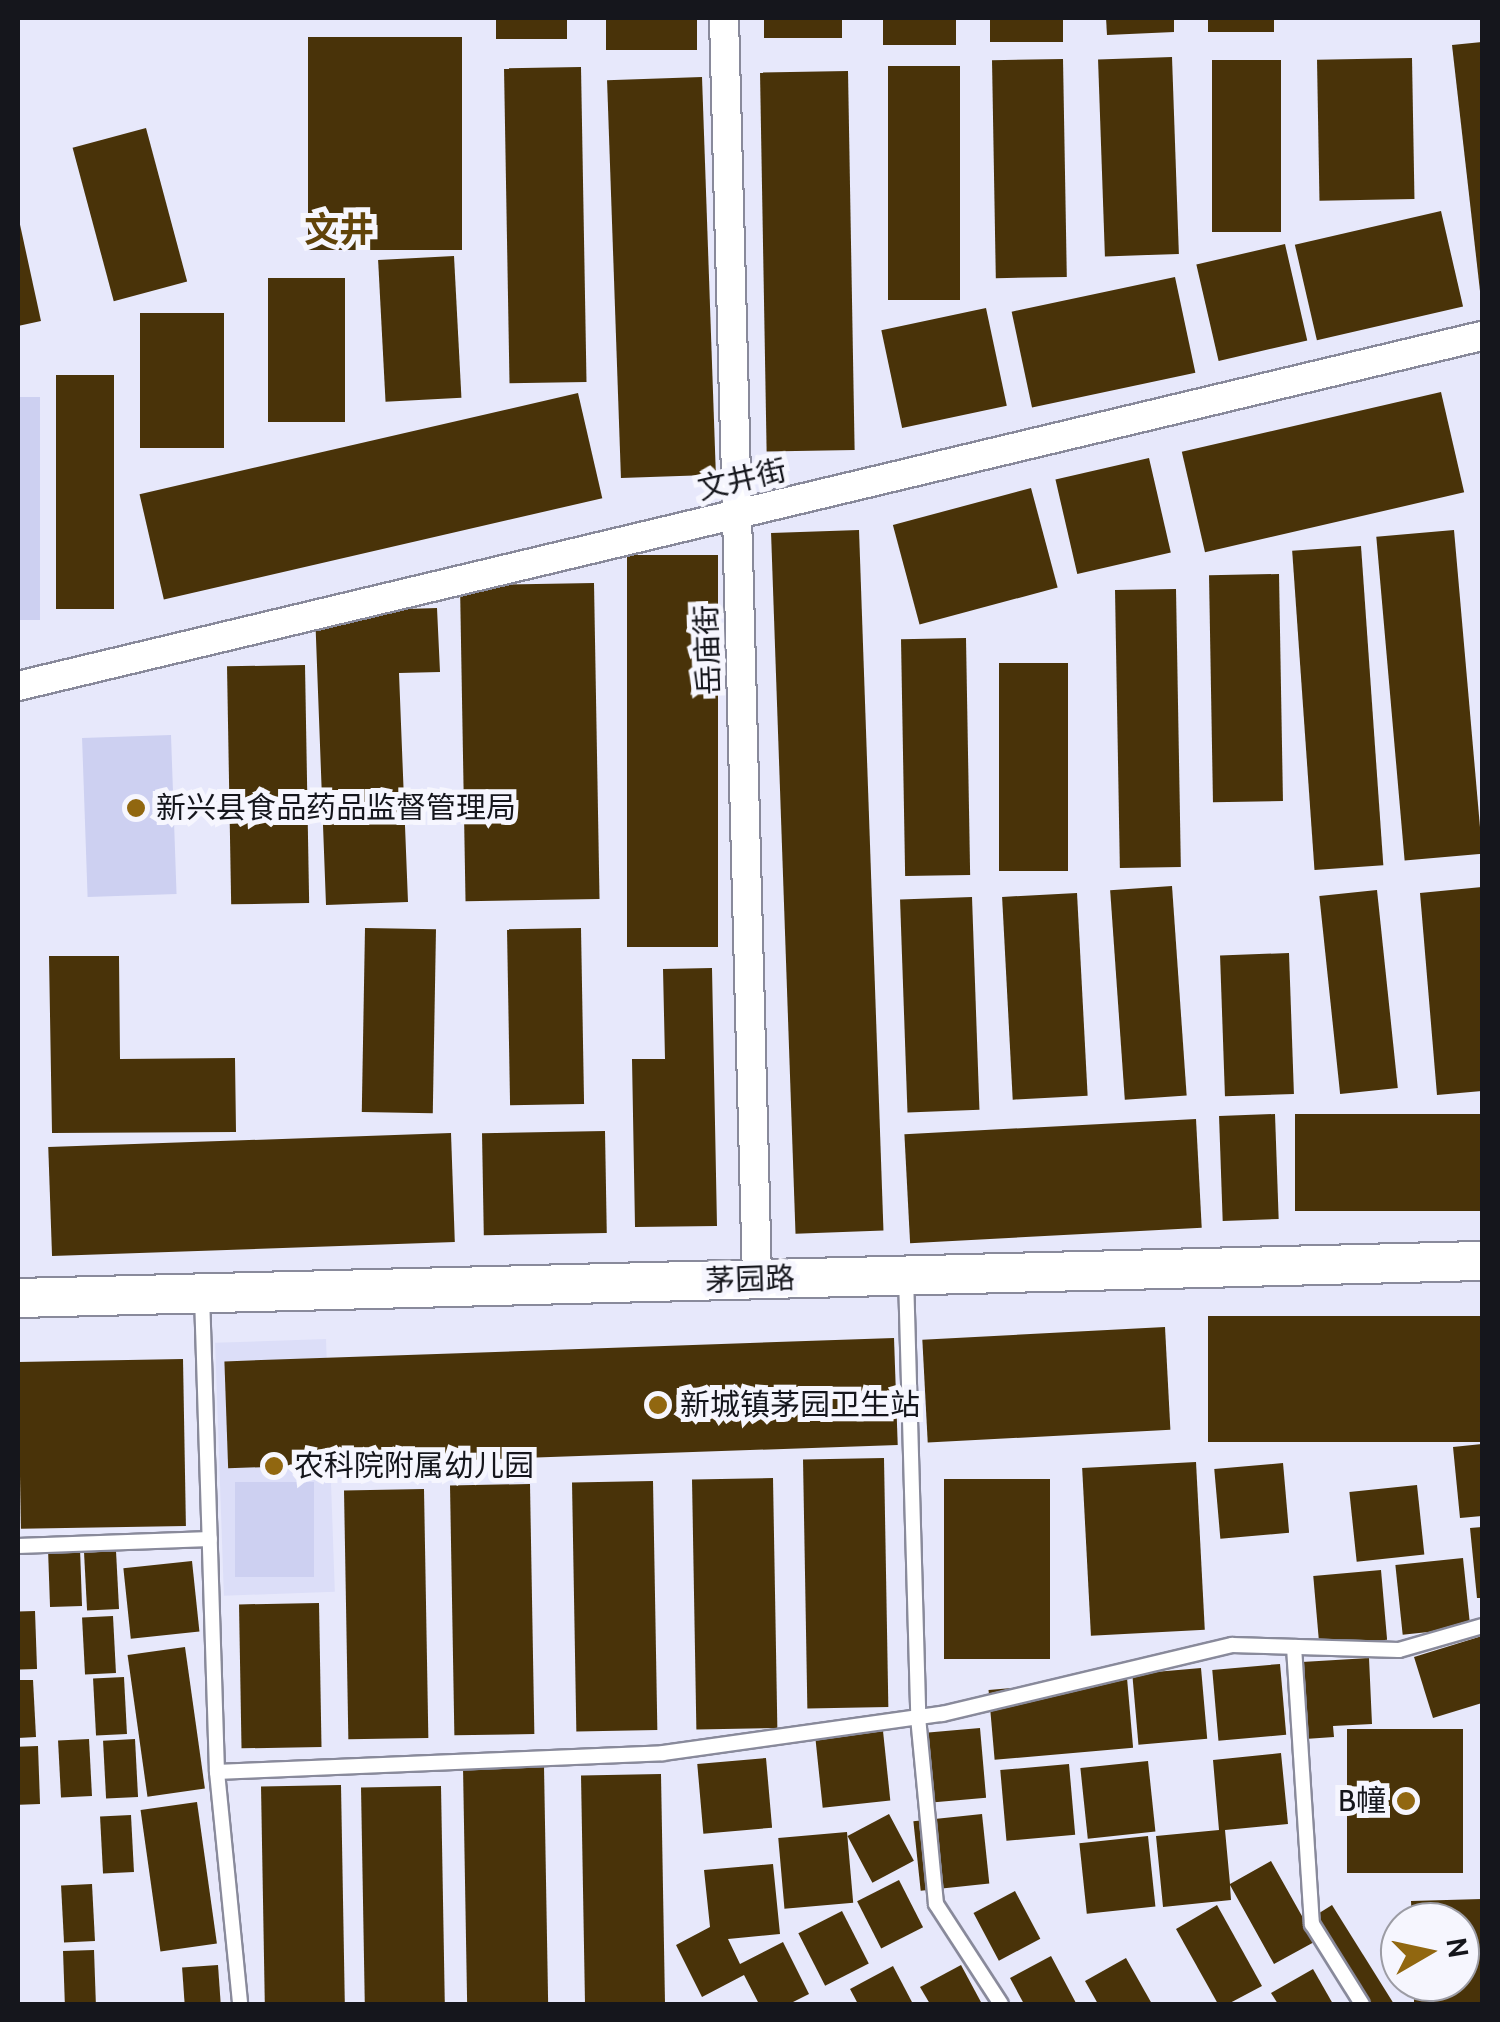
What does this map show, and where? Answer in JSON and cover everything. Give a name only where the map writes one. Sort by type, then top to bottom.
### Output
[{"type":"street","name":"岳庙街","points":[[724,18],[758,1280]]},
{"type":"street","name":"文井街","points":[[18,686],[1482,336]]},
{"type":"street","name":"茅园路","points":[[18,1298],[1482,1261]]},
{"type":"lane","points":[[906,1276],[918,1718],[936,1904],[1002,2004]]},
{"type":"lane","points":[[202,1294],[218,1772],[240,2004]]},
{"type":"lane","points":[[18,1546],[210,1539]]},
{"type":"lane","points":[[218,1772],[663,1752],[918,1718],[1232,1645],[1399,1650],[1482,1626]]},
{"type":"lane","points":[[1294,1647],[1312,1924],[1362,2004]]},
{"type":"shaded area","points":[[18,397],[40,397],[40,620],[18,620]]},
{"type":"shaded area","points":[[171,735],[177,894],[88,897],[82,738]]},
{"type":"shaded area","name":"农科院附属幼儿园","points":[[326,1339],[335,1592],[224,1596],[215,1343]]},
{"type":"shaded area","points":[[235,1482],[314,1482],[314,1577],[235,1577]]},
{"type":"building","points":[[496,18],[567,18],[567,39],[496,39]]},
{"type":"building","points":[[606,18],[697,18],[697,50],[606,50]]},
{"type":"building","points":[[764,18],[842,18],[842,38],[764,38]]},
{"type":"building","points":[[883,18],[956,18],[956,45],[883,45]]},
{"type":"building","points":[[990,18],[1063,18],[1063,42],[990,42]]},
{"type":"building","points":[[1106,18],[1174,18],[1174,32],[1107,35]]},
{"type":"building","points":[[1208,18],[1274,18],[1274,32],[1208,32]]},
{"type":"building","points":[[308,37],[462,37],[462,250],[308,250]]},
{"type":"building","points":[[1482,42],[1482,291],[1480,291],[1452,45]]},
{"type":"building","points":[[1172,57],[1179,254],[1105,256],[1098,60]]},
{"type":"building","points":[[1412,58],[1414,199],[1319,201],[1317,60]]},
{"type":"building","points":[[1063,59],[1067,277],[996,278],[992,60]]},
{"type":"building","points":[[1212,60],[1281,60],[1281,232],[1212,232]]},
{"type":"building","points":[[888,66],[960,66],[960,300],[888,300]]},
{"type":"building","points":[[581,67],[586,382],[510,383],[504,68]]},
{"type":"building","points":[[848,71],[855,450],[767,451],[760,73]]},
{"type":"building","points":[[702,77],[716,475],[621,478],[607,80]]},
{"type":"building","points":[[146,128],[187,282],[114,301],[73,148]]},
{"type":"building","points":[[1441,211],[1463,306],[1317,340],[1295,245]]},
{"type":"building","points":[[18,221],[41,321],[18,326]]},
{"type":"building","points":[[1285,244],[1307,340],[1219,361],[1196,264]]},
{"type":"building","points":[[454,256],[461,398],[386,402],[378,260]]},
{"type":"building","points":[[1175,277],[1195,373],[1032,408],[1012,312]]},
{"type":"building","points":[[268,278],[345,278],[345,422],[268,422]]},
{"type":"building","points":[[986,308],[1007,406],[902,428],[881,330]]},
{"type":"building","points":[[140,313],[224,313],[224,448],[140,448]]},
{"type":"building","points":[[56,375],[114,375],[114,609],[56,609]]},
{"type":"building","points":[[1441,392],[1464,492],[1205,552],[1182,452]]},
{"type":"building","points":[[578,393],[602,498],[164,599],[140,494]]},
{"type":"building","points":[[1149,458],[1171,553],[1077,574],[1055,480]]},
{"type":"building","points":[[1031,488],[1058,587],[920,625],[893,525]]},
{"type":"building","points":[[859,530],[883,1231],[796,1234],[771,533]]},
{"type":"building","points":[[1454,530],[1482,854],[1405,861],[1376,537]]},
{"type":"building","points":[[1361,546],[1383,865],[1314,870],[1292,551]]},
{"type":"building","points":[[627,555],[718,555],[718,947],[627,947]]},
{"type":"building","points":[[1279,574],[1283,801],[1213,802],[1209,575]]},
{"type":"building","points":[[594,583],[600,899],[466,901],[460,585]]},
{"type":"building","points":[[1176,589],[1181,867],[1120,868],[1115,590]]},
{"type":"building","points":[[437,608],[440,672],[399,673],[408,902],[326,905],[315,612]]},
{"type":"building","points":[[966,638],[970,875],[905,876],[901,639]]},
{"type":"building","points":[[999,663],[1068,663],[1068,871],[999,871]]},
{"type":"building","points":[[305,665],[309,903],[231,904],[227,666]]},
{"type":"building","points":[[1172,886],[1187,1095],[1125,1100],[1110,890]]},
{"type":"building","points":[[1482,887],[1482,1091],[1437,1095],[1420,893]]},
{"type":"building","points":[[1377,890],[1398,1088],[1340,1094],[1319,896]]},
{"type":"building","points":[[1077,893],[1088,1096],[1013,1100],[1002,897]]},
{"type":"building","points":[[972,897],[979,1110],[907,1112],[900,900]]},
{"type":"building","points":[[365,928],[436,929],[433,1113],[362,1112]]},
{"type":"building","points":[[581,928],[584,1104],[510,1105],[507,929]]},
{"type":"building","points":[[1289,953],[1294,1094],[1225,1096],[1220,955]]},
{"type":"building","points":[[49,956],[119,956],[120,1059],[235,1058],[236,1132],[52,1133]]},
{"type":"building","points":[[712,968],[717,1226],[635,1227],[632,1059],[665,1059],[663,969]]},
{"type":"building","points":[[1275,1114],[1279,1219],[1223,1221],[1219,1116]]},
{"type":"building","points":[[1295,1114],[1482,1114],[1482,1211],[1295,1211]]},
{"type":"building","points":[[1196,1119],[1202,1228],[910,1243],[904,1134]]},
{"type":"building","points":[[605,1131],[607,1233],[484,1235],[482,1133]]},
{"type":"building","points":[[451,1133],[455,1242],[52,1256],[48,1147]]},
{"type":"building","points":[[1208,1316],[1482,1316],[1482,1442],[1208,1442]]},
{"type":"building","points":[[1165,1327],[1170,1430],[928,1443],[922,1340]]},
{"type":"building","points":[[894,1338],[898,1445],[228,1468],[224,1361]]},
{"type":"building","points":[[183,1359],[186,1526],[21,1529],[18,1362]]},
{"type":"building","points":[[1482,1444],[1482,1516],[1460,1518],[1453,1447]]},
{"type":"building","points":[[884,1458],[888,1707],[807,1708],[803,1459]]},
{"type":"building","points":[[1196,1462],[1205,1630],[1091,1636],[1082,1468]]},
{"type":"building","points":[[1283,1463],[1289,1533],[1220,1539],[1214,1469]]},
{"type":"building","points":[[773,1478],[777,1728],[696,1729],[692,1479]]},
{"type":"building","points":[[944,1479],[1050,1479],[1050,1659],[944,1659]]},
{"type":"building","points":[[653,1481],[657,1730],[576,1731],[572,1482]]},
{"type":"building","points":[[530,1484],[534,1734],[454,1735],[450,1485]]},
{"type":"building","points":[[1417,1485],[1424,1555],[1357,1562],[1349,1492]]},
{"type":"building","points":[[424,1489],[428,1738],[348,1739],[344,1490]]},
{"type":"building","points":[[1482,1527],[1482,1598],[1477,1598],[1470,1528]]},
{"type":"building","points":[[80,1548],[82,1606],[50,1607],[48,1549]]},
{"type":"building","points":[[116,1551],[119,1609],[87,1611],[84,1553]]},
{"type":"building","points":[[1463,1558],[1470,1628],[1403,1635],[1395,1565]]},
{"type":"building","points":[[192,1561],[199,1632],[131,1639],[123,1568]]},
{"type":"building","points":[[1381,1570],[1387,1640],[1319,1646],[1313,1576]]},
{"type":"building","points":[[319,1603],[322,1747],[242,1748],[239,1604]]},
{"type":"building","points":[[35,1611],[37,1669],[20,1670],[18,1612]]},
{"type":"building","points":[[113,1616],[116,1673],[85,1675],[82,1618]]},
{"type":"building","points":[[1482,1636],[1482,1703],[1433,1718],[1414,1657]]},
{"type":"building","points":[[185,1647],[205,1789],[147,1797],[128,1655]]},
{"type":"building","points":[[1369,1658],[1372,1724],[1333,1726],[1334,1737],[1305,1739],[1302,1662]]},
{"type":"building","points":[[1280,1664],[1286,1735],[1218,1741],[1212,1670]]},
{"type":"building","points":[[1201,1668],[1207,1739],[1138,1745],[1132,1674]]},
{"type":"building","points":[[124,1677],[127,1734],[96,1736],[93,1679]]},
{"type":"building","points":[[1127,1678],[1133,1748],[995,1760],[989,1690]]},
{"type":"building","points":[[18,1680],[33,1680],[36,1737],[18,1738]]},
{"type":"building","points":[[980,1728],[986,1798],[917,1804],[911,1734]]},
{"type":"building","name":"B幢","points":[[1347,1729],[1463,1729],[1463,1873],[1347,1873]]},
{"type":"building","points":[[883,1731],[890,1801],[823,1808],[815,1738]]},
{"type":"building","points":[[89,1739],[92,1796],[61,1798],[58,1741]]},
{"type":"building","points":[[135,1739],[138,1797],[106,1799],[103,1741]]},
{"type":"building","points":[[38,1746],[40,1804],[20,1805],[18,1747]]},
{"type":"building","points":[[1281,1753],[1288,1824],[1225,1830],[1230,1884],[1271,1861],[1316,1941],[1274,1964],[1230,1885],[1231,1900],[1163,1907],[1156,1836],[1219,1830],[1213,1760]]},
{"type":"building","points":[[766,1758],[772,1828],[703,1834],[697,1764]]},
{"type":"building","points":[[1148,1761],[1155,1832],[1088,1839],[1080,1768]]},
{"type":"building","points":[[1069,1764],[1075,1835],[1006,1841],[1000,1770]]},
{"type":"building","points":[[544,1766],[548,2004],[467,2004],[463,1767]]},
{"type":"building","points":[[661,1774],[665,2004],[585,2004],[581,1775]]},
{"type":"building","points":[[341,1785],[345,2004],[265,2004],[261,1786]]},
{"type":"building","points":[[441,1786],[445,2004],[365,2004],[361,1787]]},
{"type":"building","points":[[197,1802],[217,1944],[160,1952],[141,1810]]},
{"type":"building","points":[[889,1814],[914,1861],[872,1883],[848,1836]]},
{"type":"building","points":[[982,1814],[989,1884],[921,1891],[913,1821]]},
{"type":"building","points":[[131,1815],[134,1872],[103,1874],[100,1817]]},
{"type":"building","points":[[847,1832],[853,1903],[784,1909],[778,1838]]},
{"type":"building","points":[[1148,1836],[1155,1907],[1087,1914],[1079,1843]]},
{"type":"building","points":[[773,1864],[780,1934],[728,1939],[740,1964],[783,1942],[809,1994],[789,2004],[759,2004],[744,1975],[702,1997],[676,1945],[710,1927],[704,1870]]},
{"type":"building","points":[[899,1880],[923,1927],[881,1949],[857,1901]]},
{"type":"building","points":[[92,1884],[95,1941],[64,1943],[61,1886]]},
{"type":"building","points":[[1015,1891],[1040,1939],[999,1961],[974,1913]]},
{"type":"building","points":[[1482,1899],[1482,2004],[1414,2004],[1480,2002],[1480,1902],[1411,1901]]},
{"type":"building","points":[[1217,1905],[1262,1986],[1228,2004],[1218,2004],[1176,1929]]},
{"type":"building","points":[[1332,1905],[1380,1982],[1380,2002],[1393,2002],[1368,2004],[1313,1917]]},
{"type":"building","points":[[842,1911],[869,1964],[825,1986],[798,1933]]},
{"type":"building","points":[[94,1950],[96,2004],[65,2004],[63,1951]]},
{"type":"building","points":[[1051,1956],[1076,2003],[1024,2004],[1010,1978]]},
{"type":"building","points":[[1126,1958],[1152,2004],[1098,2004],[1085,1981]]},
{"type":"building","points":[[218,1965],[221,2004],[185,2004],[182,1968]]},
{"type":"building","points":[[961,1965],[982,2004],[930,2004],[920,1987]]},
{"type":"building","points":[[893,1966],[913,2004],[858,2004],[850,1989]]},
{"type":"building","points":[[1313,1969],[1333,2004],[1278,2004],[1271,1993]]},
{"type":"place","name":"新兴县食品药品监督管理局","points":[[136,808]]},
{"type":"place","name":"新城镇茅园卫生站","points":[[658,1405]]},
{"type":"place","name":"农科院附属幼儿园","points":[[274,1466]]},
{"type":"place","name":"B幢","points":[[1406,1801]]},
{"type":"district","name":"文井","points":[[339,230]]}]
